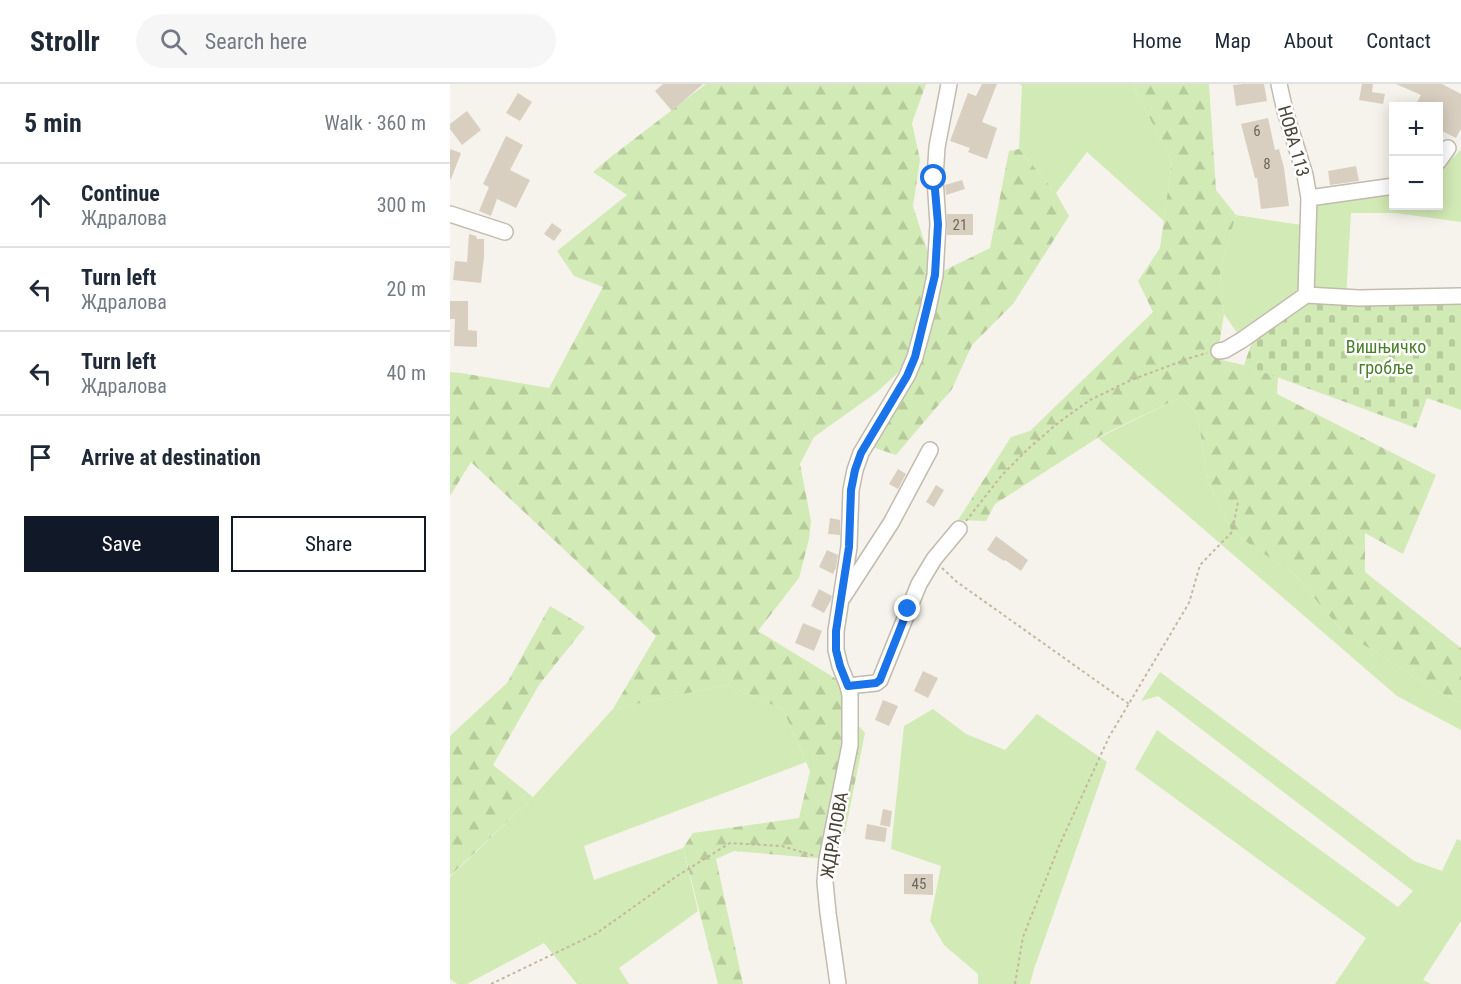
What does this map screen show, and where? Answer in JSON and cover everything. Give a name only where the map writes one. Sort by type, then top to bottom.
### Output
[{"type":"street","name":"ЖДРАЛОВА","points":[[838,984],[825,882],[827,860],[850,745],[850,695],[836,650],[836,631],[849,547],[851,490],[861,453],[907,376],[915,357],[935,275],[938,224],[934,178],[937,147],[949,84]]},
{"type":"street","name":"НОВА 113","points":[[1279,84],[1305,175],[1309,198],[1306,294]]},
{"type":"street","points":[[1442,156],[1448,148]]},
{"type":"street","name":"НОВА 113","points":[[1309,198],[1389,187]]},
{"type":"street","points":[[450,213],[504,232]]},
{"type":"street","points":[[1219,351],[1242,340],[1306,294],[1359,298],[1461,296]]},
{"type":"street","name":"ЖДРАЛОВА","points":[[841,599],[891,523],[930,450]]},
{"type":"street","points":[[848,686],[876,683],[881,679],[919,584],[934,559],[959,529]]},
{"type":"path","points":[[959,529],[1002,475],[1029,448],[1090,400],[1131,380],[1201,354],[1219,351]]},
{"type":"path","points":[[1015,984],[1023,937],[1059,846],[1109,737],[1189,603],[1200,565],[1233,532],[1238,502]]},
{"type":"path","points":[[934,559],[957,582],[1130,704]]},
{"type":"path","points":[[491,984],[597,933],[677,876],[730,843],[782,846],[827,860]]},
{"type":"green space","points":[[706,84],[926,84],[912,123],[920,160],[913,206],[935,275],[990,248],[1009,151],[1019,149],[1056,193],[1069,216],[1013,304],[972,345],[952,389],[896,455],[866,445],[913,359],[877,392],[814,437],[800,464],[811,521],[809,539],[799,578],[758,631],[848,686],[850,716],[865,733],[845,832],[827,859],[734,851],[716,859],[743,984],[718,984],[683,848],[693,833],[799,818],[810,771],[783,709],[726,685],[613,709],[656,636],[471,462],[450,496],[450,372],[549,388],[603,287],[574,276],[557,251],[627,195],[593,172]]},
{"type":"green space","points":[[1020,84],[1135,84],[1134,88],[1172,161],[1164,221],[1087,152],[1056,193],[1019,149],[1022,86]]},
{"type":"green space","points":[[1135,84],[1209,84],[1216,190],[1236,215],[1220,270],[1224,314],[1217,359],[1244,365],[1278,377],[1277,394],[1436,475],[1403,554],[1365,533],[1365,572],[1461,648],[1461,702],[1441,693],[1343,632],[1295,575],[1232,532],[1207,480],[1198,415],[1181,397],[1102,435],[995,504],[986,521],[958,520],[1011,437],[1030,431],[1153,312],[1138,281],[1160,248],[1172,161],[1134,88]]},
{"type":"green space","points":[[1461,149],[1461,222],[1395,213],[1351,213],[1346,298],[1242,340],[1224,314],[1220,270],[1236,215],[1308,226],[1315,205],[1389,188],[1389,210],[1443,210],[1443,166]]},
{"type":"green space","name":"Вишњичко гробље","points":[[1301,298],[1461,299],[1461,410],[1427,398],[1416,428],[1244,365],[1254,336]]},
{"type":"green space","points":[[1181,397],[1198,415],[1207,480],[1232,532],[1295,575],[1343,632],[1441,693],[1461,702],[1461,730],[1397,696],[1098,438]]},
{"type":"green space","points":[[550,606],[585,627],[539,685],[493,765],[533,797],[450,876],[450,736],[507,683]]},
{"type":"green space","points":[[1160,672],[1414,861],[1442,871],[1457,839],[1461,841],[1461,921],[1423,980],[1431,984],[1335,984],[1366,938],[1135,769],[1157,730],[1398,907],[1413,891],[1158,696],[1141,701]]},
{"type":"green space","points":[[726,685],[783,709],[806,762],[584,846],[594,880],[683,848],[698,911],[619,968],[629,984],[577,984],[544,943],[467,984],[457,984],[450,979],[450,877],[533,797],[613,709]]},
{"type":"green space","points":[[933,709],[966,734],[1005,750],[1037,714],[1107,762],[1030,984],[978,984],[978,974],[944,945],[930,921],[941,866],[891,849],[904,726]]},
{"type":"building","points":[[663,84],[703,84],[672,111],[655,91]]},
{"type":"building","points":[[982,84],[997,84],[982,122],[997,128],[987,159],[968,152],[970,148],[950,141],[968,93],[976,96]]},
{"type":"building","points":[[1264,84],[1267,101],[1236,106],[1233,85]]},
{"type":"building","points":[[1362,84],[1373,84],[1372,92],[1385,94],[1383,104],[1359,100]]},
{"type":"building","points":[[1396,84],[1442,84],[1461,94],[1461,129],[1456,138],[1443,132],[1443,102],[1417,102],[1421,95]]},
{"type":"building","points":[[518,93],[532,102],[520,121],[506,113]]},
{"type":"building","points":[[467,111],[481,130],[462,145],[450,129],[450,124]]},
{"type":"building","points":[[1268,118],[1275,150],[1279,149],[1284,168],[1289,206],[1261,209],[1257,178],[1255,178],[1241,124]]},
{"type":"building","points":[[506,136],[523,145],[510,170],[530,180],[516,208],[497,199],[491,216],[479,211],[489,187],[483,184]]},
{"type":"building","points":[[450,149],[461,153],[451,179],[450,179]]},
{"type":"building","points":[[1356,166],[1359,181],[1330,185],[1328,171]]},
{"type":"building","points":[[962,180],[965,189],[946,195],[945,185]]},
{"type":"building","points":[[947,214],[973,214],[973,235],[947,235]]},
{"type":"building","points":[[552,223],[562,230],[554,241],[544,234]]},
{"type":"building","points":[[469,234],[476,236],[477,239],[484,239],[481,283],[453,280],[455,261],[467,262]]},
{"type":"building","points":[[450,301],[468,301],[468,330],[477,331],[477,347],[454,346],[455,319],[450,319]]},
{"type":"building","points":[[898,469],[906,474],[898,489],[889,484]]},
{"type":"building","points":[[936,485],[944,490],[934,507],[926,502]]},
{"type":"building","points":[[830,518],[840,520],[840,535],[828,534]]},
{"type":"building","points":[[996,536],[1028,560],[1021,571],[987,550]]},
{"type":"building","points":[[827,550],[838,555],[833,574],[819,567]]},
{"type":"building","points":[[819,589],[832,596],[824,613],[811,606]]},
{"type":"building","points":[[803,623],[822,631],[814,651],[795,643]]},
{"type":"building","points":[[923,671],[938,678],[928,698],[914,691]]},
{"type":"building","points":[[883,700],[898,706],[889,726],[875,720]]},
{"type":"building","points":[[883,809],[892,811],[890,827],[880,825]]},
{"type":"building","points":[[867,824],[887,828],[885,842],[865,839]]},
{"type":"building","points":[[904,874],[933,874],[933,895],[904,894]]},
{"type":"route","points":[[908,609],[880,680],[876,683],[848,686],[836,650],[836,631],[849,547],[851,490],[861,453],[907,376],[915,357],[928,309],[935,275],[938,224],[934,178]]}]
